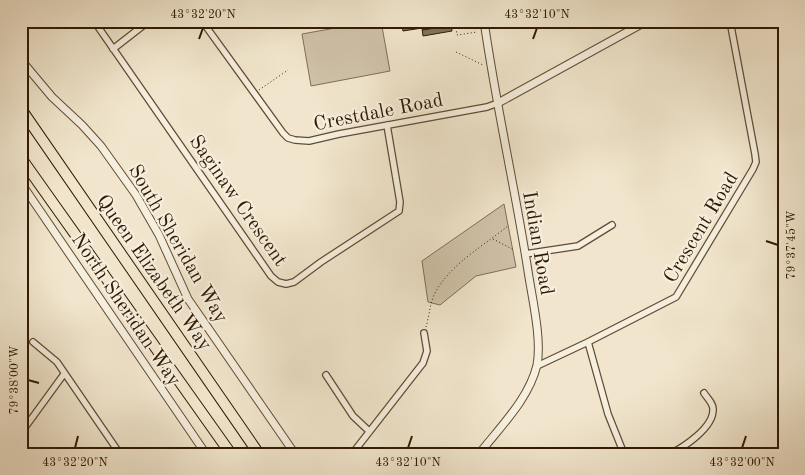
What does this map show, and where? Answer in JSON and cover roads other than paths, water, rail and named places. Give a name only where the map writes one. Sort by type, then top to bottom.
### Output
[{"type":"highway","name":"Queen Elizabeth Way","points":[[21,110],[259,454]]},
{"type":"highway","points":[[21,158],[230,454]]},
{"type":"street","name":"Saginaw Crescent","points":[[94,21],[266,268],[278,282],[286,284],[294,282],[399,211],[400,202],[387,125]]},
{"type":"street","points":[[113,48],[149,21]]},
{"type":"street","name":"Crestdale Road","points":[[202,21],[283,133],[288,138],[295,140],[309,141],[487,107],[498,103]]},
{"type":"street","name":"Indian Road","points":[[480,454],[520,402],[528,388],[539,353],[525,254],[484,21]]},
{"type":"street","points":[[498,103],[647,21]]},
{"type":"street","name":"Crescent Road","points":[[536,366],[676,297],[754,169],[756,162],[755,154],[730,21]]},
{"type":"street","name":"South Sheridan Way","points":[[21,60],[52,97],[101,146],[126,181],[159,235],[188,299],[295,454]]},
{"type":"street","name":"North Sheridan Way","points":[[21,183],[206,454]]},
{"type":"street","points":[[525,254],[578,246],[612,226]]},
{"type":"street","points":[[352,454],[423,363],[427,351],[424,333]]},
{"type":"street","points":[[33,342],[57,362],[120,454]]},
{"type":"street","points":[[588,342],[608,414],[624,454]]},
{"type":"street","points":[[21,433],[64,374]]},
{"type":"street","points":[[326,375],[353,416],[369,431]]},
{"type":"street","points":[[670,454],[704,429],[711,418],[714,410],[704,393]]}]
